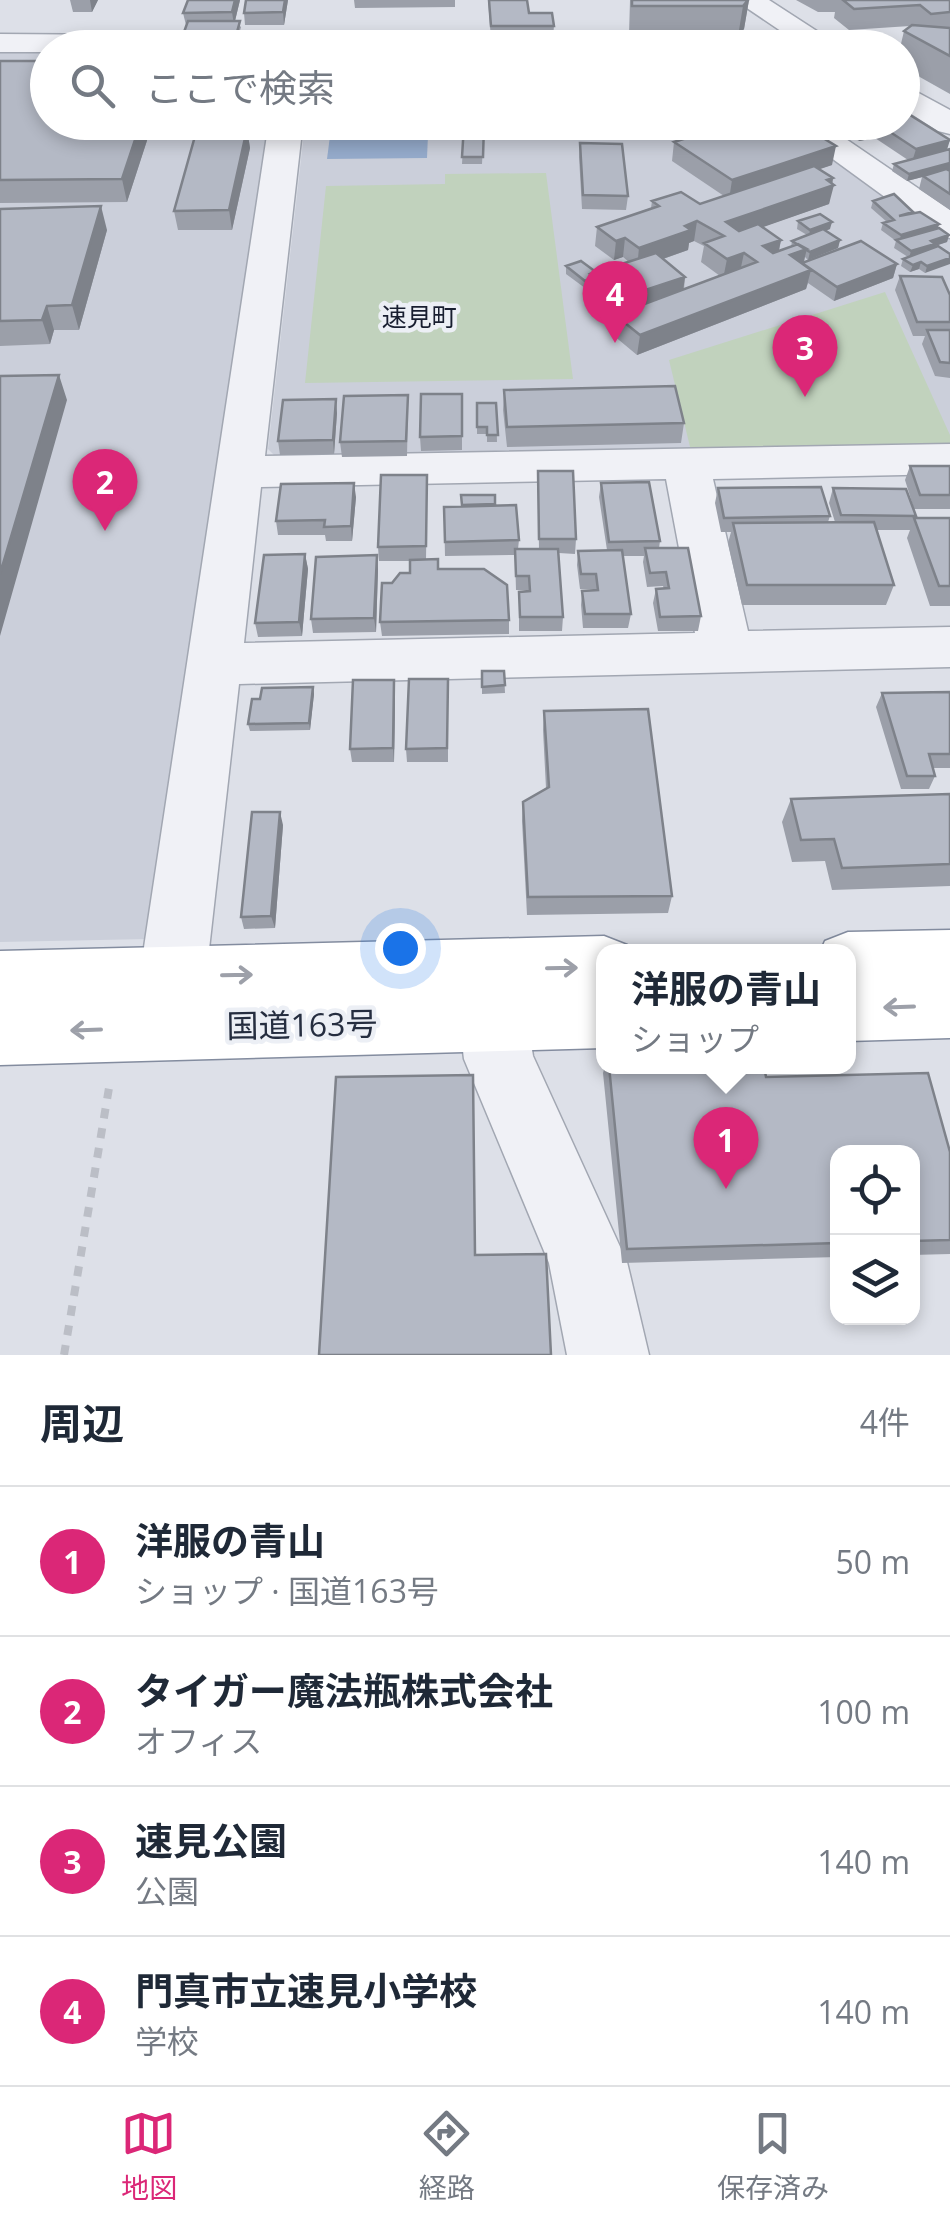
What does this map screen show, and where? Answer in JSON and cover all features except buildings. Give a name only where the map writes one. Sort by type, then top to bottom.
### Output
[{"type":"highway","points":[[856,962],[950,960]]},
{"type":"highway","name":"国道163号","points":[[0,1032],[169,1002],[596,968]]},
{"type":"highway","name":"国道163号","points":[[0,982],[169,1002],[493,1019],[596,1016]]},
{"type":"highway","points":[[856,1009],[950,1006]]},
{"type":"street","points":[[749,0],[811,30]]},
{"type":"street","points":[[476,14],[478,30]]},
{"type":"street","points":[[0,43],[30,42]]},
{"type":"street","points":[[920,105],[950,124]]},
{"type":"street","points":[[169,1002],[284,140]]},
{"type":"street","points":[[824,140],[950,227]]},
{"type":"street","points":[[242,472],[950,459]]},
{"type":"street","points":[[686,464],[725,650]]},
{"type":"street","points":[[216,664],[950,647]]},
{"type":"street","points":[[493,1019],[500,1059],[588,1262],[608,1355]]},
{"type":"path","points":[[64,1355],[112,1071]]},
{"type":"shaded area","points":[[0,51],[30,52],[30,140],[269,140],[148,939],[0,942]]},
{"type":"shaded area","points":[[303,140],[808,140],[950,237],[950,452],[281,462],[268,449]]},
{"type":"green space","points":[[546,173],[573,379],[305,383],[326,186],[445,184],[445,174]]},
{"type":"green space","points":[[885,292],[950,435],[950,448],[691,451],[669,360]]},
{"type":"water","points":[[329,140],[428,140],[427,158],[327,159]]},
{"type":"place","name":"門真市立速見小学校","points":[[615,343]]},
{"type":"place","name":"速見公園","points":[[805,397]]},
{"type":"place","name":"タイガー魔法瓶株式会社","points":[[105,531]]},
{"type":"place","name":"洋服の青山","points":[[726,1189]]},
{"type":"district","name":"速見町","points":[[419,316]]}]
